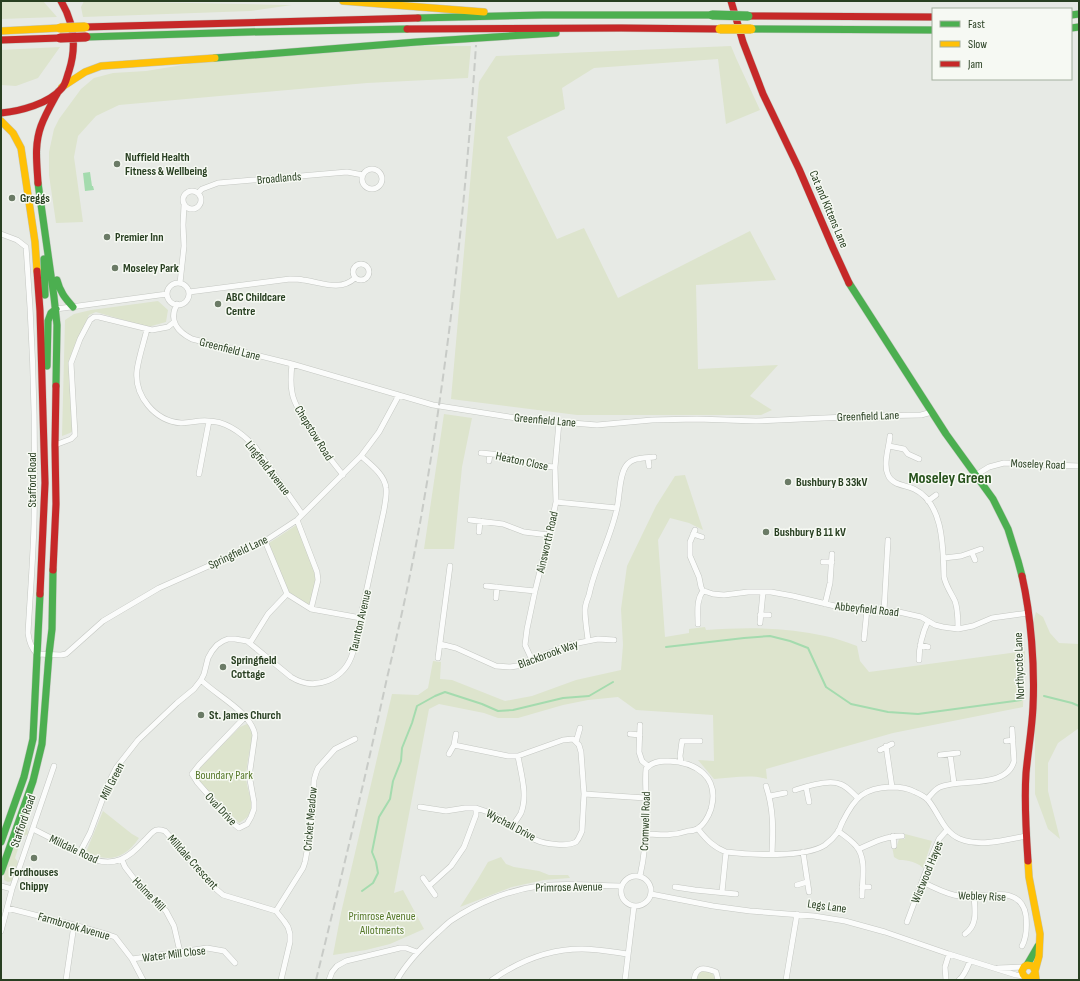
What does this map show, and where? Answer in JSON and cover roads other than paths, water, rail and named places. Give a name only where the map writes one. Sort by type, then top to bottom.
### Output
[{"type":"main road","name":"Stafford Road","points":[[1,872],[34,780],[42,744],[52,629],[56,504],[56,308],[38,186],[36,156],[37,142],[41,126],[71,66],[75,44],[74,33],[69,17],[61,1]]},
{"type":"main road","points":[[343,1],[543,15]]},
{"type":"main road","name":"Cat and Kittens Lane","points":[[731,1],[753,69],[770,109],[792,153],[847,280],[932,412]]},
{"type":"main road","points":[[1,31],[296,20],[543,15],[932,17]]},
{"type":"main road","points":[[1,40],[412,28],[932,30]]},
{"type":"main road","points":[[1,113],[27,109],[46,100],[85,72],[101,66],[288,53],[424,41],[665,28]]},
{"type":"main road","name":"Stafford Road","points":[[1,121],[8,126],[21,148],[35,242],[40,311],[45,483],[33,739],[24,777],[1,842]]},
{"type":"main road","points":[[45,236],[61,295],[73,306]]},
{"type":"main road","points":[[40,311],[45,304],[45,236]]},
{"type":"main road","points":[[30,312],[56,308]]},
{"type":"main road","points":[[42,389],[47,366],[48,321],[51,313],[56,308]]},
{"type":"main road","name":"Northycote Lane","points":[[932,412],[993,500],[1001,514],[1014,546],[1026,595],[1033,658],[1032,716],[1025,793],[1026,836],[1029,877],[1039,925],[1039,956],[1035,974]]},
{"type":"main road","points":[[37,654],[45,646],[48,612],[52,599]]},
{"type":"main road","points":[[35,711],[40,701],[42,664],[45,657],[49,654]]},
{"type":"main road","name":"Northycote Lane","points":[[1025,973],[1039,943]]},
{"type":"main road","points":[[1025,973],[1032,966],[1035,974]]},
{"type":"street","name":"Broadlands","points":[[198,193],[202,189],[218,183],[347,172],[362,175]]},
{"type":"street","points":[[180,283],[184,246],[183,225],[184,205],[182,199],[187,192],[193,191],[198,193],[201,201],[200,204],[184,217]]},
{"type":"street","points":[[184,205],[187,208],[193,209]]},
{"type":"street","points":[[1,234],[17,240],[26,247],[34,387],[34,524],[28,633],[31,649],[37,654]]},
{"type":"street","points":[[189,292],[290,279],[328,285],[341,285],[347,284],[355,278]]},
{"type":"street","points":[[176,283],[180,283],[186,286],[189,292],[186,301],[177,304],[169,300],[167,294],[171,286],[176,283]]},
{"type":"street","points":[[56,308],[167,294]]},
{"type":"street","points":[[147,329],[156,330],[168,327],[174,322],[177,304]]},
{"type":"street","name":"Stafford Road","points":[[55,445],[71,439],[75,435],[71,363],[80,339],[90,320],[99,316],[147,329]]},
{"type":"street","name":"Greenfield Lane","points":[[174,322],[179,331],[192,339],[292,364],[441,406],[522,419],[598,425],[652,420],[696,419],[756,421],[920,415],[932,412]]},
{"type":"street","name":"Lingfield Avenue","points":[[147,329],[137,370],[138,388],[148,406],[156,414],[168,420],[180,423],[209,421],[224,424],[248,440],[255,447],[302,514]]},
{"type":"street","name":"Chepstow Road","points":[[292,364],[290,378],[292,393],[296,405],[324,452],[343,475]]},
{"type":"street","name":"Springfield Lane","points":[[37,654],[66,654],[103,621],[159,588],[265,541],[296,520],[361,456],[379,432],[400,395]]},
{"type":"street","points":[[199,474],[209,421]]},
{"type":"street","name":"Ainsworth Road","points":[[532,660],[526,645],[527,629],[556,502],[555,467],[559,422]]},
{"type":"street","points":[[890,436],[886,465],[886,471],[890,479],[894,483],[917,491],[932,506],[938,518],[942,533],[944,577],[955,601],[958,629]]},
{"type":"street","points":[[889,446],[904,449],[908,454],[919,459]]},
{"type":"street","name":"Heaton Close","points":[[482,453],[502,455],[529,464],[555,467]]},
{"type":"street","name":"Heaton Close","points":[[489,460],[490,454]]},
{"type":"street","name":"Taunton Avenue","points":[[250,643],[290,677],[304,683],[322,683],[342,672],[348,665],[353,652],[384,510],[386,488],[378,473],[361,456]]},
{"type":"street","name":"Blackbrook Way","points":[[588,640],[585,609],[592,582],[617,508],[622,475],[626,465],[630,461],[651,457],[649,466]]},
{"type":"street","name":"Moseley Road","points":[[976,475],[989,467],[1004,463],[1079,466]]},
{"type":"street","points":[[928,501],[936,495]]},
{"type":"street","points":[[556,502],[617,508]]},
{"type":"street","points":[[296,520],[318,572],[318,580],[311,609]]},
{"type":"street","points":[[470,520],[503,524],[524,532],[549,535]]},
{"type":"street","points":[[479,532],[480,521]]},
{"type":"street","points":[[698,624],[698,601],[703,591],[690,556],[690,542],[694,532],[702,537]]},
{"type":"street","points":[[884,610],[888,540]]},
{"type":"street","points":[[265,541],[287,594],[311,609],[360,618]]},
{"type":"street","points":[[944,558],[962,556],[982,549]]},
{"type":"street","points":[[972,553],[975,560]]},
{"type":"street","points":[[824,604],[830,583],[832,554]]},
{"type":"street","points":[[823,562],[832,562]]},
{"type":"street","points":[[438,658],[450,566]]},
{"type":"street","points":[[486,586],[535,591]]},
{"type":"street","points":[[496,598],[497,587]]},
{"type":"street","name":"Abbeyfield Road","points":[[703,591],[724,595],[763,592],[793,596],[839,607],[884,610],[909,614],[920,617],[935,625],[958,629],[973,626],[992,618],[1028,613]]},
{"type":"street","points":[[760,623],[763,592]]},
{"type":"street","points":[[201,680],[208,658],[217,645],[223,641],[235,639],[250,643],[268,614],[287,594]]},
{"type":"street","points":[[864,639],[867,609]]},
{"type":"street","points":[[760,615],[768,615]]},
{"type":"street","points":[[919,660],[922,635],[928,621]]},
{"type":"street","name":"Blackbrook Way","points":[[440,644],[456,648],[496,666],[510,667],[524,665],[532,660],[568,645],[588,640],[614,640]]},
{"type":"street","points":[[920,646],[928,647]]},
{"type":"street","name":"Oval Drive","points":[[201,680],[245,717],[252,727],[255,735],[250,770],[254,809],[247,824],[239,828],[196,782],[192,774],[245,717]]},
{"type":"street","name":"Mill Green","points":[[80,852],[90,832],[109,782],[116,768],[138,740],[176,703],[194,689],[201,680]]},
{"type":"street","points":[[640,725],[639,752],[642,761],[649,765],[664,761],[681,762],[700,770],[708,778],[711,784],[713,798],[709,815],[698,828],[672,836],[646,834]]},
{"type":"street","points":[[454,746],[508,756],[518,756],[563,740],[572,739],[576,742],[580,728]]},
{"type":"street","points":[[927,799],[938,787],[954,783],[993,779],[1010,772],[1014,761],[1012,729]]},
{"type":"street","points":[[449,754],[454,746],[456,734]]},
{"type":"street","points":[[630,734],[640,735]]},
{"type":"street","name":"Cricket Meadow","points":[[276,911],[305,862],[312,824],[314,780],[318,768],[335,749],[355,739]]},
{"type":"street","points":[[1006,741],[1013,740]]},
{"type":"street","points":[[681,762],[680,756],[682,741],[700,741]]},
{"type":"street","name":"Wychall Drive","points":[[420,807],[446,811],[476,808],[490,813],[536,840],[562,844],[575,842],[582,831],[584,794],[581,752],[579,745],[576,742]]},
{"type":"street","points":[[880,750],[889,745],[892,787]]},
{"type":"street","points":[[940,755],[958,753]]},
{"type":"street","points":[[950,754],[954,783]]},
{"type":"street","points":[[512,826],[521,813],[524,803],[524,785],[518,756]]},
{"type":"street","name":"Cromwell Road","points":[[640,876],[646,834],[645,774],[649,765]]},
{"type":"street","name":"Stafford Road","points":[[1,931],[12,889],[54,766]]},
{"type":"street","points":[[796,790],[831,782],[840,783],[858,798]]},
{"type":"street","points":[[766,786],[770,796],[773,813],[772,854]]},
{"type":"street","points":[[806,787],[809,802]]},
{"type":"street","points":[[698,828],[710,843],[718,849],[726,852],[785,854],[814,850],[825,845],[838,831],[851,805],[858,798],[868,791],[892,787],[911,790],[922,795],[927,799],[947,830],[960,839],[976,843],[1026,836]]},
{"type":"street","points":[[770,796],[785,793]]},
{"type":"street","points":[[584,794],[646,798]]},
{"type":"street","points":[[429,886],[451,866],[464,847],[476,814],[476,808]]},
{"type":"street","name":"Milldale Road","points":[[33,829],[99,862],[114,862],[122,860]]},
{"type":"street","name":"Milldale Crescent","points":[[122,860],[130,856],[153,832],[160,829],[165,831],[223,895],[276,911]]},
{"type":"street","name":"Wistwood Hayes","points":[[907,922],[913,915],[922,882],[939,839],[947,830]]},
{"type":"street","points":[[838,831],[853,842],[859,849],[862,864],[862,896]]},
{"type":"street","points":[[859,849],[880,839],[893,836],[902,836]]},
{"type":"street","points":[[893,836],[894,846]]},
{"type":"street","points":[[722,892],[726,852]]},
{"type":"street","points":[[803,852],[809,892]]},
{"type":"street","name":"Holme Mill","points":[[122,860],[125,867],[135,880],[166,911],[174,926],[180,952]]},
{"type":"street","points":[[640,876],[650,885],[651,894],[645,904],[640,906],[629,905],[621,897],[621,886],[628,878],[640,876]]},
{"type":"street","points":[[423,878],[436,895]]},
{"type":"street","points":[[797,884],[807,882]]},
{"type":"street","name":"Webley Rise","points":[[922,882],[949,894],[960,896],[997,894],[1008,895],[1020,901],[1025,908],[1027,922],[1025,940],[1022,946]]},
{"type":"street","points":[[1,886],[12,889]]},
{"type":"street","name":"Primrose Avenue","points":[[397,980],[417,952],[451,921],[479,905],[523,889],[546,886],[621,886]]},
{"type":"street","points":[[675,887],[736,894]]},
{"type":"street","points":[[862,887],[869,887]]},
{"type":"street","name":"Legs Lane","points":[[651,894],[713,906],[750,911],[797,914],[862,924],[1016,975],[1025,973]]},
{"type":"street","points":[[965,934],[973,930],[975,917],[974,896]]},
{"type":"street","points":[[625,980],[634,906]]},
{"type":"street","name":"Farmbrook Avenue","points":[[7,908],[115,937],[132,959],[143,980]]},
{"type":"street","points":[[276,911],[288,927],[290,934],[290,942],[281,980]]},
{"type":"street","points":[[786,980],[797,914]]},
{"type":"street","points":[[66,980],[74,925]]},
{"type":"street","name":"Water Mill Close","points":[[132,959],[207,948],[224,951],[235,962]]},
{"type":"street","points":[[329,980],[332,972],[337,966],[346,961],[400,948],[406,948],[417,952]]},
{"type":"street","points":[[492,980],[525,960],[553,952],[583,949],[628,954]]},
{"type":"street","points":[[946,980],[945,966],[949,954]]},
{"type":"street","points":[[959,980],[966,972],[970,961]]},
{"type":"street","points":[[694,980],[697,970],[702,968],[716,972],[718,980]]},
{"type":"street","name":"Legs Lane","points":[[993,968],[1025,973]]},
{"type":"waterway","points":[[666,647],[770,636],[790,641],[808,648],[826,687],[851,704],[888,712],[918,714],[1021,700]]},
{"type":"waterway","points":[[362,891],[373,883],[378,873],[372,852],[379,817],[390,799],[393,781],[401,761],[402,748],[417,706],[445,692],[498,711],[513,710],[563,698],[589,696],[613,682]]},
{"type":"waterway","points":[[1044,696],[1079,706]]},
{"type":"railway","points":[[316,980],[353,829],[397,634],[412,567],[424,500],[442,387],[456,273],[476,45]]},
{"type":"place","name":"Nuffield Health Fitness & Wellbeing","points":[[117,164]]},
{"type":"place","name":"Greggs","points":[[12,198]]},
{"type":"place","name":"Premier Inn","points":[[107,237]]},
{"type":"place","name":"Moseley Park","points":[[115,268]]},
{"type":"place","name":"ABC Childcare Centre","points":[[218,304]]},
{"type":"place","name":"Bushbury B 33kV","points":[[788,482]]},
{"type":"place","name":"Bushbury B 11 kV","points":[[766,532]]},
{"type":"place","name":"Springfield Cottage","points":[[223,667]]},
{"type":"place","name":"St. James Church","points":[[201,715]]},
{"type":"place","name":"Fordhouses Chippy","points":[[34,858]]},
{"type":"district","name":"Moseley Green","points":[[950,477]]},
{"type":"park label","name":"Boundary Park","points":[[224,775]]},
{"type":"park label","name":"Primrose Avenue Allotments","points":[[382,923]]}]
